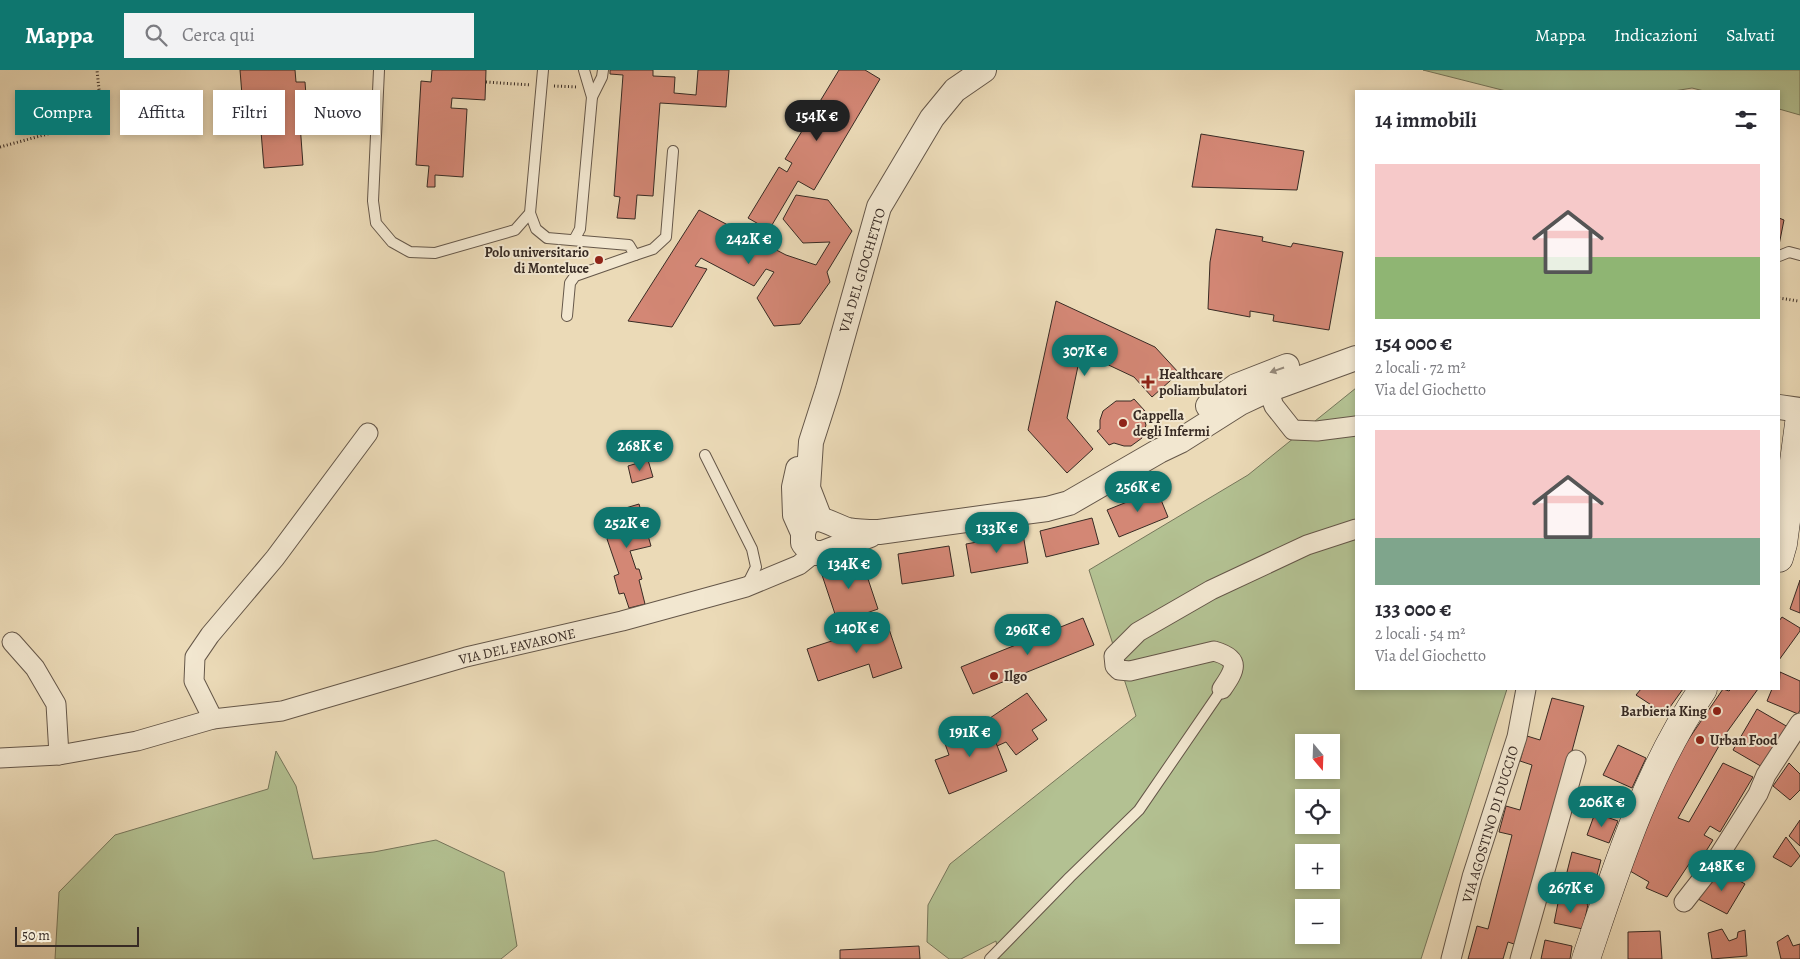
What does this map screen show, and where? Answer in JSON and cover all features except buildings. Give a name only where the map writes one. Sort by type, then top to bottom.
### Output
[{"type":"main road","points":[[1780,548],[1800,416]]},
{"type":"main road","points":[[1586,959],[1622,852],[1665,749],[1702,690]]},
{"type":"street","name":"VIA DEL GIOCHETTO","points":[[821,536],[808,488],[812,442],[879,207],[932,118],[955,90],[984,70]]},
{"type":"street","points":[[1159,451],[1204,409],[1236,386],[1265,374],[1355,344]]},
{"type":"street","points":[[821,536],[879,532],[1047,509],[1069,503],[1159,451],[1180,441],[1240,403],[1268,390],[1355,358]]},
{"type":"street","points":[[1268,390],[1274,406],[1293,430],[1317,431],[1355,426]]},
{"type":"street","points":[[1780,407],[1800,410]]},
{"type":"street","points":[[213,719],[194,681],[195,658],[210,635],[275,558],[368,433]]},
{"type":"street","points":[[1222,689],[1234,671],[1234,662],[1227,654],[1214,651],[1130,671],[1119,670],[1115,666],[1114,656],[1138,632],[1211,590],[1307,545],[1355,529]]},
{"type":"street","name":"VIA DEL FAVARONE","points":[[0,758],[59,755],[137,740],[213,719],[282,711],[466,657],[622,621],[746,587],[799,565],[821,536]]},
{"type":"street","points":[[12,642],[35,668],[56,704],[59,755]]},
{"type":"street","name":"VIA AGOSTINO DI DUCCIO","points":[[1451,959],[1472,877],[1517,737],[1526,690]]},
{"type":"street","points":[[1684,902],[1713,864],[1758,794],[1766,775],[1800,723]]},
{"type":"street","points":[[1520,959],[1576,760]]},
{"type":"lane","points":[[379,70],[372,200],[376,223],[392,242],[410,252],[435,253],[515,230],[530,213]]},
{"type":"lane","points":[[543,70],[530,213],[536,230],[548,238],[629,245],[635,255]]},
{"type":"lane","points":[[584,70],[592,97]]},
{"type":"lane","points":[[574,240],[580,229],[592,97],[602,77],[603,70]]},
{"type":"lane","points":[[567,316],[570,283],[575,276],[653,249],[666,237],[673,151]]},
{"type":"lane","points":[[1780,256],[1789,252],[1800,255]]},
{"type":"lane","points":[[706,455],[752,549],[756,566],[746,587]]},
{"type":"lane","points":[[990,959],[1139,810],[1222,689]]},
{"type":"path","points":[[0,146],[62,130],[90,126],[98,119],[101,109],[97,70]]},
{"type":"path","points":[[486,82],[571,87]]},
{"type":"path","points":[[1780,298],[1798,301]]},
{"type":"green space","points":[[1423,70],[1800,70],[1800,115],[1780,109],[1780,90],[1700,90],[1692,88],[1680,90],[1502,90]]},
{"type":"green space","points":[[1355,389],[1355,690],[1507,690],[1421,959],[999,959],[996,941],[961,959],[949,959],[927,942],[928,905],[950,864],[1136,716],[1089,570],[1248,475]]},
{"type":"green space","points":[[276,751],[296,786],[313,859],[374,852],[436,840],[504,872],[517,946],[501,959],[55,959],[59,892],[115,835],[268,789]]},
{"type":"place","name":"Polo universitario di Monteluce","points":[[599,260]]},
{"type":"place","name":"Healthcare poliambulatori","points":[[1148,382]]},
{"type":"place","name":"Cappella degli Infermi","points":[[1123,423]]},
{"type":"place","name":"Ilgo","points":[[994,676]]},
{"type":"place","name":"Barbieria King","points":[[1717,711]]},
{"type":"place","name":"Urban Food","points":[[1700,740]]}]
